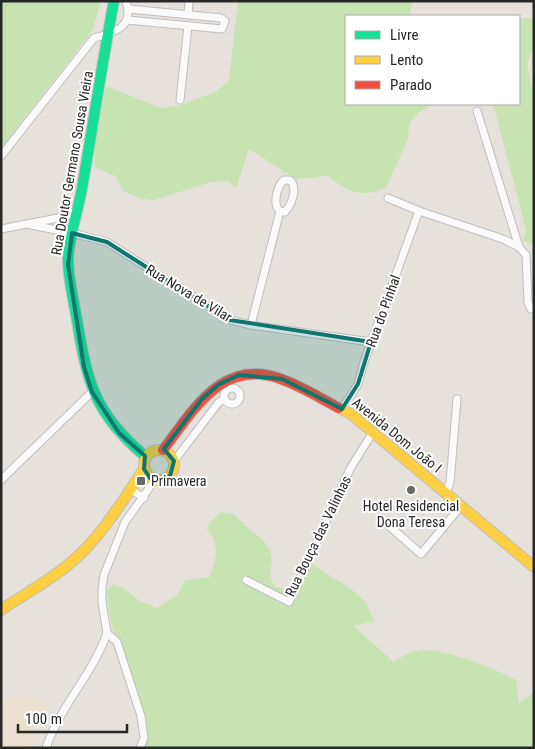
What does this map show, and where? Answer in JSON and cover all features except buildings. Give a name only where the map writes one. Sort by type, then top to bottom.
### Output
[{"type":"main road","name":"Rua Doutor Germano Sousa Vieira","points":[[114,1],[78,210],[68,257],[69,272],[84,367],[92,392],[103,414],[119,434],[146,457]]},
{"type":"main road","name":"Avenida Dom João I","points":[[163,450],[202,399],[218,384],[239,375],[269,375],[282,379],[342,409],[373,432],[534,567]]},
{"type":"main road","points":[[163,450],[174,461],[173,472],[170,476],[160,481],[150,478],[143,465],[146,457],[153,451],[163,450]]},
{"type":"main road","points":[[1,610],[68,565],[92,541],[144,469]]},
{"type":"street","points":[[1,156],[94,38],[116,32],[125,24],[129,9],[126,1]]},
{"type":"street","points":[[188,15],[189,1]]},
{"type":"street","points":[[127,20],[222,29],[225,21],[221,18],[129,9]]},
{"type":"street","points":[[180,100],[188,26]]},
{"type":"street","points":[[477,111],[519,247]]},
{"type":"street","points":[[388,198],[419,211],[503,239],[519,247],[526,255],[528,302],[531,309]]},
{"type":"street","points":[[1,229],[31,225],[63,217],[78,210]]},
{"type":"street","points":[[251,325],[280,211]]},
{"type":"street","name":"Rua do Pinhal","points":[[342,409],[358,384],[371,342],[419,211]]},
{"type":"street","name":"Rua Nova de Vilar","points":[[31,225],[107,242],[230,320],[251,325],[371,342]]},
{"type":"street","points":[[1,480],[92,392]]},
{"type":"street","points":[[446,493],[450,482],[457,399]]},
{"type":"street","points":[[174,461],[219,402],[224,400]]},
{"type":"street","name":"Rua Bouça das Valinhas","points":[[246,580],[289,602],[350,469],[373,432]]},
{"type":"street","points":[[46,748],[56,725],[102,648],[107,632],[102,602],[104,575],[125,522],[135,506],[144,498],[155,480]]},
{"type":"street","points":[[130,490],[144,498]]},
{"type":"street","points":[[388,525],[421,554],[461,506]]},
{"type":"street","points":[[107,632],[117,642],[141,716],[144,738],[140,748]]},
{"type":"highlighted area","points":[[72,233],[107,242],[230,320],[371,342],[358,384],[342,409],[282,379],[239,375],[218,385],[202,399],[164,449],[174,461],[170,476],[160,481],[150,478],[144,469],[145,456],[119,433],[92,392],[84,367],[68,265]]},
{"type":"shaded area","points":[[21,692],[49,707],[36,728],[36,742],[33,742],[33,745],[28,745],[28,748],[1,748],[1,705]]},
{"type":"green space","points":[[1,1],[101,1],[92,31],[13,133],[1,152]]},
{"type":"green space","points":[[238,1],[413,1],[409,15],[345,15],[345,105],[432,105],[419,112],[409,124],[408,139],[386,187],[370,193],[349,190],[328,176],[296,179],[249,149],[236,188],[228,181],[211,182],[154,200],[141,199],[123,191],[116,177],[95,167],[94,149],[106,86],[161,108],[181,105],[217,91],[229,80]]},
{"type":"green space","points":[[520,18],[534,18],[534,47],[527,63],[532,89],[534,90],[534,245],[523,241],[526,232],[523,218],[494,107],[490,105],[520,105]]},
{"type":"green space","points":[[222,512],[234,514],[262,539],[271,552],[270,575],[274,586],[289,591],[311,562],[358,594],[364,600],[374,621],[353,626],[394,662],[405,655],[418,651],[440,652],[482,665],[516,680],[519,703],[534,692],[534,748],[136,748],[144,725],[144,717],[115,639],[107,590],[113,584],[125,589],[139,601],[157,608],[177,595],[185,581],[209,577],[214,565],[216,547],[207,531],[209,523]]},
{"type":"traffic: fast","points":[[114,1],[82,188],[70,241],[68,266],[84,359],[95,394],[114,426],[146,457]]},
{"type":"traffic: slow","points":[[339,408],[351,414],[534,567]]},
{"type":"traffic: slow","points":[[159,450],[170,454],[174,465],[170,476],[159,480],[148,476],[144,465],[148,454],[159,450]]},
{"type":"traffic: slow","points":[[1,610],[52,577],[79,555],[100,532],[144,469]]},
{"type":"traffic: jam","points":[[163,450],[186,419],[211,392],[226,382],[242,375],[260,374],[281,379],[339,408]]},
{"type":"place","name":"Primavera","points":[[141,481]]},
{"type":"place","name":"Hotel Residencial Dona Teresa","points":[[411,490]]}]
